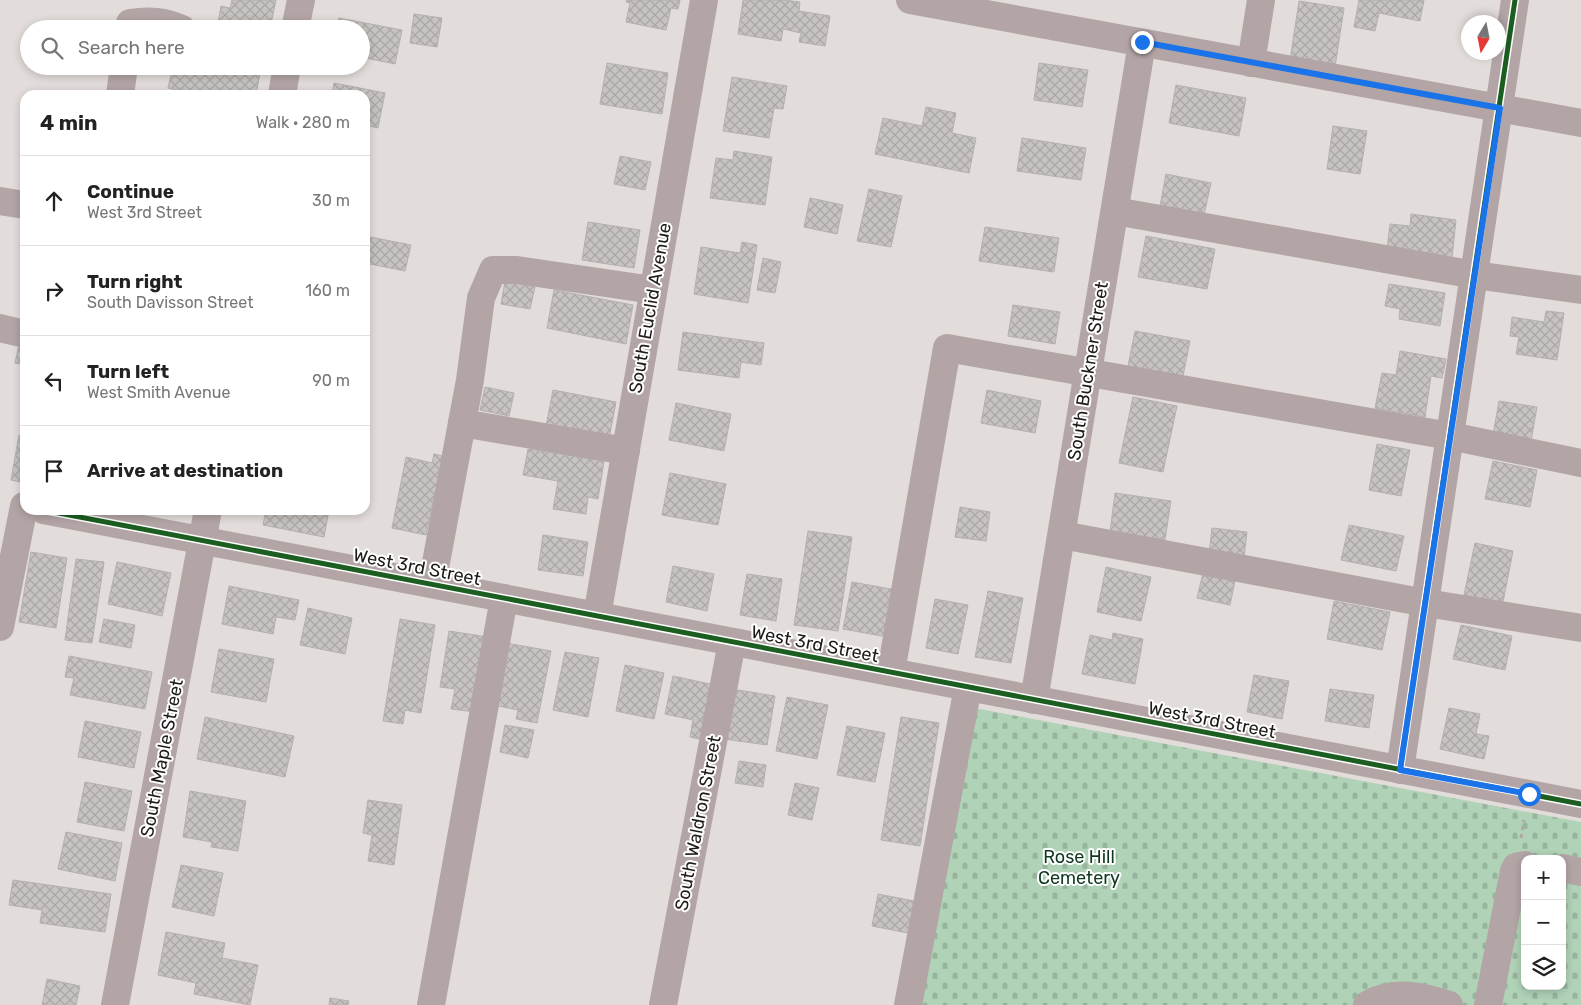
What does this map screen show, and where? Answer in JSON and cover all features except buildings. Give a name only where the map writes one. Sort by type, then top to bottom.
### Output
[{"type":"street","points":[[297,20],[300,0]]},
{"type":"street","name":"South Euclid Avenue","points":[[597,616],[704,0]]},
{"type":"street","points":[[910,0],[1581,123]]},
{"type":"street","points":[[1251,62],[1261,0]]},
{"type":"street","points":[[1400,770],[1515,0]]},
{"type":"street","points":[[131,17],[149,20]]},
{"type":"street","name":"South Buckner Street","points":[[1034,700],[1142,42]]},
{"type":"street","points":[[121,90],[123,75]]},
{"type":"street","points":[[283,90],[285,75]]},
{"type":"street","points":[[0,201],[20,204]]},
{"type":"street","points":[[1114,211],[1475,275],[1581,290]]},
{"type":"street","points":[[432,584],[462,423],[481,298],[493,270],[517,270],[653,290]]},
{"type":"street","points":[[0,328],[20,333]]},
{"type":"street","points":[[890,672],[946,348],[1088,371],[1450,436],[1581,463]]},
{"type":"street","points":[[462,423],[626,451]]},
{"type":"street","points":[[0,628],[30,515]]},
{"type":"street","name":"West 3rd Street","points":[[69,515],[1581,804]]},
{"type":"street","name":"South Maple Street","points":[[115,1005],[207,515]]},
{"type":"street","points":[[1062,535],[1426,602],[1581,628]]},
{"type":"street","points":[[431,1005],[504,598]]},
{"type":"street","name":"South Waldron Street","points":[[664,1005],[732,642]]},
{"type":"street","points":[[908,1005],[968,687]]},
{"type":"street","points":[[1488,1005],[1505,912],[1520,866]]},
{"type":"street","points":[[1566,869],[1581,872]]},
{"type":"street","points":[[1367,1005],[1384,998],[1406,996],[1449,1005]]},
{"type":"path","points":[[1520,866],[1529,794]]},
{"type":"green space","name":"Rose Hill Cemetery","points":[[969,707],[1581,822],[1581,1005],[913,1005]]},
{"type":"cycle path","points":[[1400,770],[1515,0]]},
{"type":"cycle path","points":[[69,515],[1581,804]]},
{"type":"route","points":[[1142,42],[1500,108],[1400,770],[1529,794]]}]
